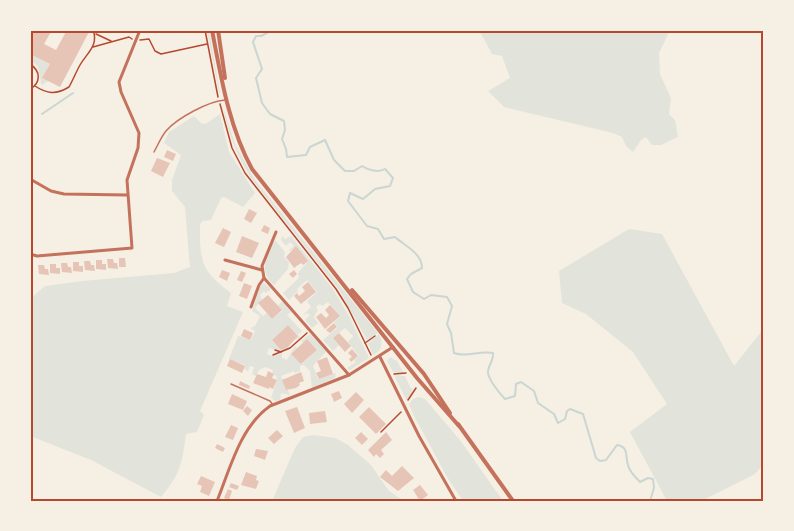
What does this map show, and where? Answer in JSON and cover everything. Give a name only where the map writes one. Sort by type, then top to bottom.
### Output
[{"type":"street","points":[[30,254],[37,256],[132,248],[127,180],[138,148],[139,133],[119,82],[140,30]]},
{"type":"street","points":[[212,30],[238,141],[252,169],[393,347],[459,426]]},
{"type":"street","points":[[218,30],[228,100]]},
{"type":"street","points":[[30,180],[51,191],[64,194],[127,195]]},
{"type":"street","points":[[276,232],[262,270],[264,278],[349,375]]},
{"type":"street","points":[[225,260],[262,270]]},
{"type":"street","points":[[251,307],[264,278]]},
{"type":"street","points":[[341,279],[398,342],[513,501]]},
{"type":"street","points":[[217,501],[249,427],[264,410],[349,375],[380,357],[398,342]]},
{"type":"street","points":[[380,357],[438,472],[456,501]]},
{"type":"lane","points":[[154,152],[167,129],[173,124],[207,103],[228,100]]},
{"type":"lane","points":[[231,384],[270,401],[273,405]]},
{"type":"path","points":[[35,86],[46,93],[63,91],[69,87],[81,63],[93,47],[95,34],[93,30]]},
{"type":"path","points":[[95,34],[112,42]]},
{"type":"path","points":[[93,47],[129,37],[135,40],[149,39],[155,51],[161,54],[208,44]]},
{"type":"path","points":[[30,64],[38,74],[35,86],[30,89]]},
{"type":"path","points":[[273,355],[290,348],[310,331]]},
{"type":"path","points":[[275,350],[281,353]]},
{"type":"path","points":[[390,375],[407,373]]},
{"type":"path","points":[[381,432],[402,411],[400,404],[407,402],[416,388]]},
{"type":"shaded area","points":[[207,30],[209,30],[220,93],[219,92]]},
{"type":"shaded area","points":[[479,30],[670,30],[659,53],[660,74],[671,98],[669,114],[675,120],[678,137],[661,145],[652,145],[646,137],[641,140],[633,152],[626,146],[622,137],[613,133],[504,107],[488,91],[510,78],[502,56],[492,54]]},
{"type":"shaded area","points":[[30,54],[50,64],[43,78],[48,81],[42,85],[38,67],[30,59]]},
{"type":"shaded area","points":[[223,107],[235,144],[255,180],[378,333],[367,340],[339,290],[251,178],[234,144]]},
{"type":"shaded area","points":[[220,114],[229,152],[255,193],[243,207],[224,197],[221,198],[211,220],[200,224],[200,247],[208,271],[231,293],[227,306],[243,312],[200,411],[204,415],[197,432],[186,434],[180,468],[161,497],[91,460],[30,436],[30,299],[45,286],[174,273],[190,267],[185,207],[172,191],[172,180],[181,155],[164,143],[169,132],[194,116],[202,124]]},
{"type":"shaded area","points":[[629,229],[662,234],[734,366],[761,332],[764,332],[764,464],[755,474],[701,501],[667,501],[630,432],[667,404],[633,352],[586,314],[562,303],[559,271]]},
{"type":"shaded area","points":[[282,236],[285,239],[291,236],[333,289],[350,318],[369,358],[350,370],[347,368],[356,362],[354,360],[359,356],[348,342],[353,336],[345,328],[333,338],[339,345],[333,351],[323,340],[338,327],[334,322],[340,316],[328,302],[316,307],[318,310],[314,317],[318,323],[312,328],[305,320],[310,315],[307,313],[302,316],[311,307],[307,301],[317,292],[307,280],[289,300],[283,293],[299,278],[298,273],[308,261],[296,247],[290,251],[294,246],[290,242],[286,246],[281,240]]},
{"type":"shaded area","points":[[275,240],[285,252],[284,257],[289,262],[288,269],[274,285],[266,275],[265,264]]},
{"type":"shaded area","points":[[264,283],[271,289],[260,295],[262,300],[255,308],[263,316],[267,313],[272,319],[282,311],[278,306],[282,301],[291,312],[287,315],[302,331],[298,335],[288,325],[272,340],[281,350],[287,346],[289,348],[281,352],[269,348],[267,354],[273,356],[282,353],[282,358],[287,360],[295,346],[297,348],[291,354],[302,364],[317,350],[307,339],[303,343],[301,341],[310,334],[327,351],[313,366],[318,379],[336,373],[335,378],[312,388],[310,371],[304,365],[300,366],[300,371],[281,376],[290,395],[281,393],[280,400],[275,401],[271,398],[277,380],[272,373],[273,370],[265,367],[259,370],[256,376],[252,374],[254,367],[250,366],[248,371],[244,369],[245,365],[229,359],[238,336],[251,340],[255,331],[250,328],[255,326],[260,316],[252,311],[260,287]]},
{"type":"shaded area","points":[[379,334],[381,346],[379,351],[373,355],[368,343]]},
{"type":"shaded area","points":[[390,357],[397,361],[404,374],[393,372],[387,361]]},
{"type":"shaded area","points":[[394,375],[405,376],[413,390],[407,401]]},
{"type":"shaded area","points":[[418,397],[425,399],[460,440],[503,501],[463,501],[447,477],[413,414],[409,404]]},
{"type":"shaded area","points":[[314,435],[335,438],[348,445],[371,465],[389,491],[404,501],[272,501],[295,448],[303,437]]},
{"type":"building","points":[[30,30],[52,30],[44,44],[56,50],[67,30],[90,30],[60,87],[42,78],[50,64],[30,54]]},
{"type":"building","points":[[167,150],[176,154],[173,161],[164,157]]},
{"type":"building","points":[[157,158],[170,163],[163,177],[151,171]]},
{"type":"building","points":[[249,209],[257,213],[251,223],[244,219]]},
{"type":"building","points":[[264,225],[270,228],[268,234],[261,231]]},
{"type":"building","points":[[223,228],[231,232],[224,247],[215,243]]},
{"type":"building","points":[[242,236],[259,243],[252,258],[236,252]]},
{"type":"building","points":[[296,246],[308,261],[294,268],[286,257]]},
{"type":"building","points":[[119,258],[125,258],[126,267],[119,267]]},
{"type":"building","points":[[107,259],[113,259],[118,269],[108,268]]},
{"type":"building","points":[[96,260],[102,260],[102,264],[106,264],[106,270],[96,269]]},
{"type":"building","points":[[84,261],[90,261],[95,271],[85,270]]},
{"type":"building","points":[[73,262],[79,262],[79,266],[83,266],[83,272],[73,271]]},
{"type":"building","points":[[61,263],[67,263],[72,273],[62,272]]},
{"type":"building","points":[[50,264],[56,264],[56,268],[60,268],[60,274],[50,273]]},
{"type":"building","points":[[38,265],[44,265],[49,275],[39,274]]},
{"type":"building","points":[[222,270],[230,273],[227,281],[219,277]]},
{"type":"building","points":[[294,270],[297,274],[293,278],[289,274]]},
{"type":"building","points":[[241,271],[246,273],[242,282],[237,280]]},
{"type":"building","points":[[308,282],[316,292],[301,304],[294,296],[297,293],[299,296],[305,291],[302,287]]},
{"type":"building","points":[[244,283],[252,286],[247,299],[239,296]]},
{"type":"building","points":[[268,295],[282,310],[272,319],[258,303]]},
{"type":"building","points":[[330,305],[340,316],[325,329],[316,317],[321,313],[326,318],[329,315],[325,310]]},
{"type":"building","points":[[334,323],[337,327],[330,333],[326,330]]},
{"type":"building","points":[[288,325],[298,336],[288,347],[281,350],[272,340]]},
{"type":"building","points":[[244,329],[253,333],[250,340],[241,336]]},
{"type":"building","points":[[339,333],[351,346],[345,352],[333,338]]},
{"type":"building","points":[[307,339],[317,350],[301,364],[291,354]]},
{"type":"building","points":[[352,349],[358,356],[351,362],[349,359],[352,357],[348,353]]},
{"type":"building","points":[[327,357],[333,374],[319,379],[316,373],[321,371],[317,361]]},
{"type":"building","points":[[230,359],[245,366],[242,373],[227,366]]},
{"type":"building","points":[[268,371],[274,374],[272,378],[277,380],[273,389],[253,383],[257,374],[266,377]]},
{"type":"building","points":[[301,372],[304,381],[296,388],[286,390],[282,380]]},
{"type":"building","points":[[240,381],[250,386],[249,389],[239,385]]},
{"type":"building","points":[[339,391],[342,398],[334,402],[331,394]]},
{"type":"building","points":[[356,392],[364,400],[352,413],[344,404]]},
{"type":"building","points":[[232,394],[247,401],[243,410],[228,404]]},
{"type":"building","points":[[247,406],[252,410],[248,416],[243,411]]},
{"type":"building","points":[[297,407],[305,428],[294,433],[285,411]]},
{"type":"building","points":[[369,407],[386,424],[376,434],[359,417]]},
{"type":"building","points":[[325,411],[327,422],[310,424],[309,413]]},
{"type":"building","points":[[231,425],[238,428],[233,440],[225,437]]},
{"type":"building","points":[[277,430],[283,436],[274,444],[268,438]]},
{"type":"building","points":[[361,432],[368,439],[362,445],[355,438]]},
{"type":"building","points":[[386,432],[392,440],[381,450],[384,454],[380,458],[376,454],[374,457],[368,450]]},
{"type":"building","points":[[217,444],[225,448],[223,452],[215,448]]},
{"type":"building","points":[[256,449],[268,451],[265,460],[254,456]]},
{"type":"building","points":[[402,466],[414,478],[398,491],[380,477],[386,470],[392,476]]},
{"type":"building","points":[[246,472],[257,476],[256,480],[259,481],[256,489],[241,485]]},
{"type":"building","points":[[201,476],[215,482],[209,496],[200,492],[202,486],[197,484]]},
{"type":"building","points":[[231,483],[239,486],[237,490],[229,487]]},
{"type":"building","points":[[420,485],[428,495],[420,501],[413,490]]},
{"type":"building","points":[[228,489],[232,491],[229,500],[224,498]]},
{"type":"waterway","points":[[268,30],[267,33],[256,36],[253,42],[262,69],[256,78],[262,103],[270,114],[284,121],[285,130],[282,139],[287,157],[306,155],[310,147],[325,140],[334,160],[345,171],[354,171],[362,166],[379,171],[385,169],[393,178],[390,186],[375,189],[363,199],[350,193],[348,201],[367,226],[378,229],[384,239],[395,237],[419,258],[422,268],[407,279],[413,292],[424,299],[431,295],[447,297],[452,306],[447,324],[454,353],[463,355],[493,353],[488,374],[505,399],[515,396],[516,384],[521,382],[534,391],[538,403],[554,414],[558,423],[565,419],[570,409],[583,414],[596,458],[600,461],[606,460],[617,445],[621,446],[626,452],[629,467],[636,478],[640,482],[648,478],[653,479],[654,488],[650,501]]},
{"type":"waterway","points":[[42,114],[73,93]]}]
